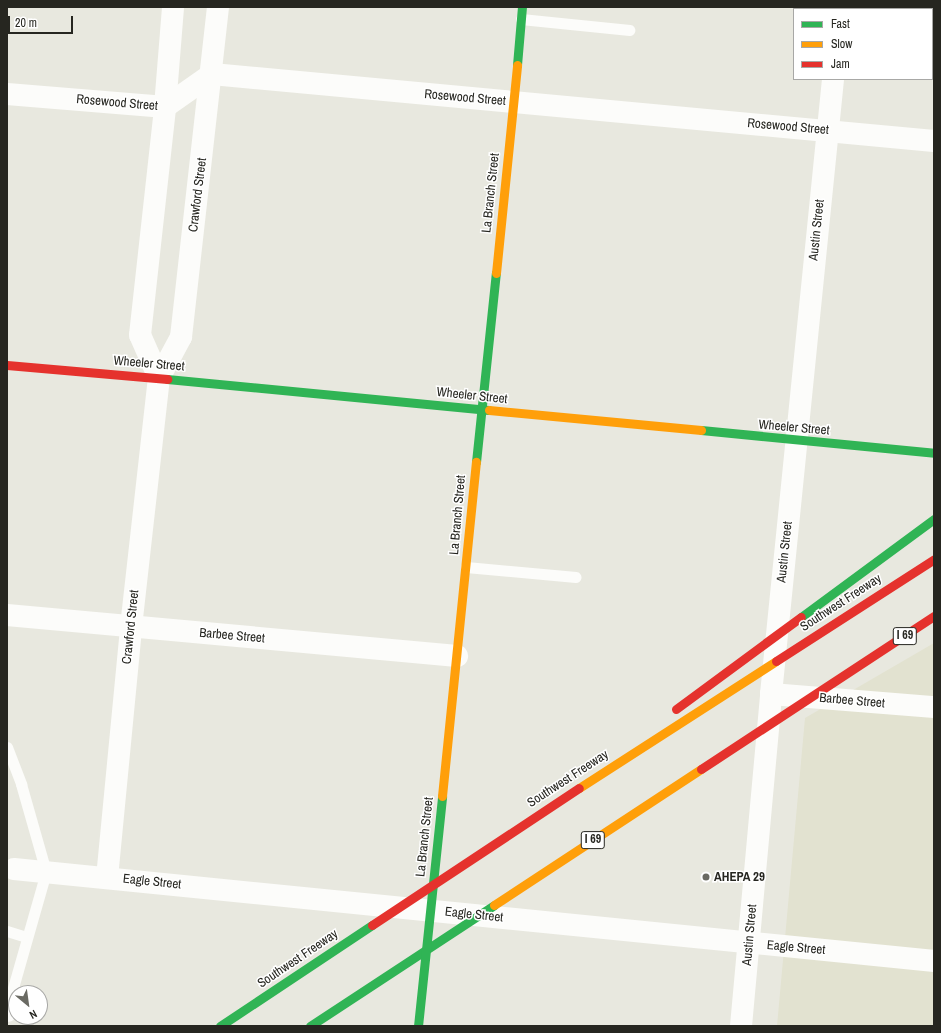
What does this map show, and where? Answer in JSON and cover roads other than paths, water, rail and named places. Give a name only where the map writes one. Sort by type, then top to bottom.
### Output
[{"type":"main road","name":"La Branch Street","points":[[418,1026],[466,567],[480,410],[514,102],[522,7]]},
{"type":"main road","name":"Wheeler Street","points":[[7,365],[159,378],[796,441],[934,453]]},
{"type":"main road","points":[[668,715],[934,519]]},
{"type":"main road","name":"Southwest Freeway","points":[[220,1026],[503,837],[934,559]]},
{"type":"main road","name":"I 69","points":[[310,1026],[934,616]]},
{"type":"main road","points":[[876,655],[934,622]]},
{"type":"main road","points":[[503,837],[623,748]]},
{"type":"street","points":[[159,378],[140,336],[173,7]]},
{"type":"street","name":"Crawford Street","points":[[107,878],[130,627],[159,378],[181,337],[212,74],[218,7]]},
{"type":"street","name":"Rosewood Street","points":[[7,94],[164,107],[212,74],[934,141]]},
{"type":"street","name":"Austin Street","points":[[741,1026],[770,694],[833,80]]},
{"type":"street","name":"Barbee Street","points":[[7,614],[130,627],[457,656]]},
{"type":"street","name":"Barbee Street","points":[[770,694],[934,707]]},
{"type":"street","name":"Eagle Street","points":[[14,869],[934,961]]},
{"type":"lane","points":[[521,19],[629,30]]},
{"type":"lane","points":[[466,567],[576,577]]},
{"type":"lane","points":[[7,747],[21,784],[46,872],[7,1010]]},
{"type":"lane","points":[[7,931],[28,937]]},
{"type":"place","name":"AHEPA 29","points":[[706,877]]}]
